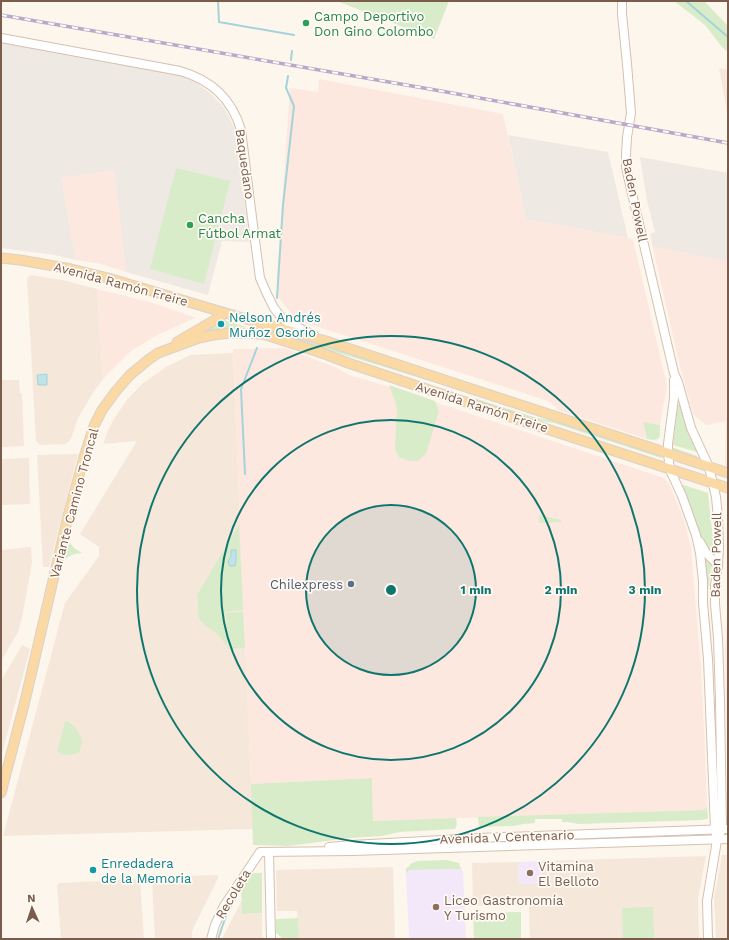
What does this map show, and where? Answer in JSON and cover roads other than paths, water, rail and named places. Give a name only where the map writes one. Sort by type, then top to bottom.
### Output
[{"type":"main road","name":"Baden Powell","points":[[622,1],[631,113],[627,142],[626,167],[674,373],[691,428],[709,467],[718,518],[718,565],[714,604],[718,641],[722,829],[717,840],[707,901],[708,939]]},
{"type":"main road","name":"Baquedano","points":[[1,38],[180,71],[205,80],[219,91],[231,105],[241,130],[260,278],[274,308],[281,317],[289,323],[326,341]]},
{"type":"main road","name":"Avenida Ramón Freire","points":[[1,258],[71,269],[108,278],[326,341],[728,473]]},
{"type":"main road","points":[[158,353],[225,313]]},
{"type":"main road","name":"Avenida Ramón Freire","points":[[239,317],[322,353],[670,470],[728,488]]},
{"type":"main road","name":"Variante Camino Troncal","points":[[1,793],[25,701],[68,516],[84,457],[94,426],[102,410],[130,375],[158,353],[213,334],[263,334],[322,353]]},
{"type":"main road","name":"Baden Powell","points":[[674,373],[674,398],[668,454],[670,470],[682,496],[696,534],[700,553],[709,654],[714,796],[722,829]]},
{"type":"main road","points":[[696,534],[706,553],[718,565]]},
{"type":"main road","points":[[718,641],[709,654],[715,659],[720,701]]},
{"type":"main road","name":"Avenida V Centenario","points":[[286,852],[352,844],[722,829]]},
{"type":"main road","name":"Avenida V Centenario","points":[[260,852],[352,852],[728,839]]},
{"type":"main road","name":"Recoleta","points":[[211,939],[215,925],[224,906],[260,852]]},
{"type":"main road","points":[[269,852],[272,938]]},
{"type":"water","points":[[47,374],[47,385],[38,385],[37,375]]},
{"type":"water","points":[[231,550],[236,550],[235,566],[230,566],[228,562],[231,556]]},
{"type":"waterway","points":[[218,1],[219,22],[294,35]]},
{"type":"waterway","points":[[686,1],[728,37]]},
{"type":"waterway","points":[[291,60],[292,51]]},
{"type":"waterway","points":[[277,298],[283,205],[294,106],[286,88],[288,76]]},
{"type":"waterway","points":[[245,474],[241,389],[257,348]]},
{"type":"waterway","points":[[218,939],[227,913],[237,896]]},
{"type":"railway","points":[[1,15],[441,91],[728,143]]},
{"type":"place","name":"Campo Deportivo Don Gino Colombo","points":[[306,23]]},
{"type":"place","name":"Cancha Fútbol Armat","points":[[190,225]]},
{"type":"place","name":"Nelson Andrés Muñoz Osorio","points":[[221,324]]},
{"type":"place","name":"Chilexpress","points":[[351,584]]},
{"type":"place","name":"Enredadera de la Memoria","points":[[93,870]]},
{"type":"place","name":"Vitamina El Belloto","points":[[530,873]]},
{"type":"place","name":"Liceo Gastronomía Y Turismo","points":[[436,907]]}]
